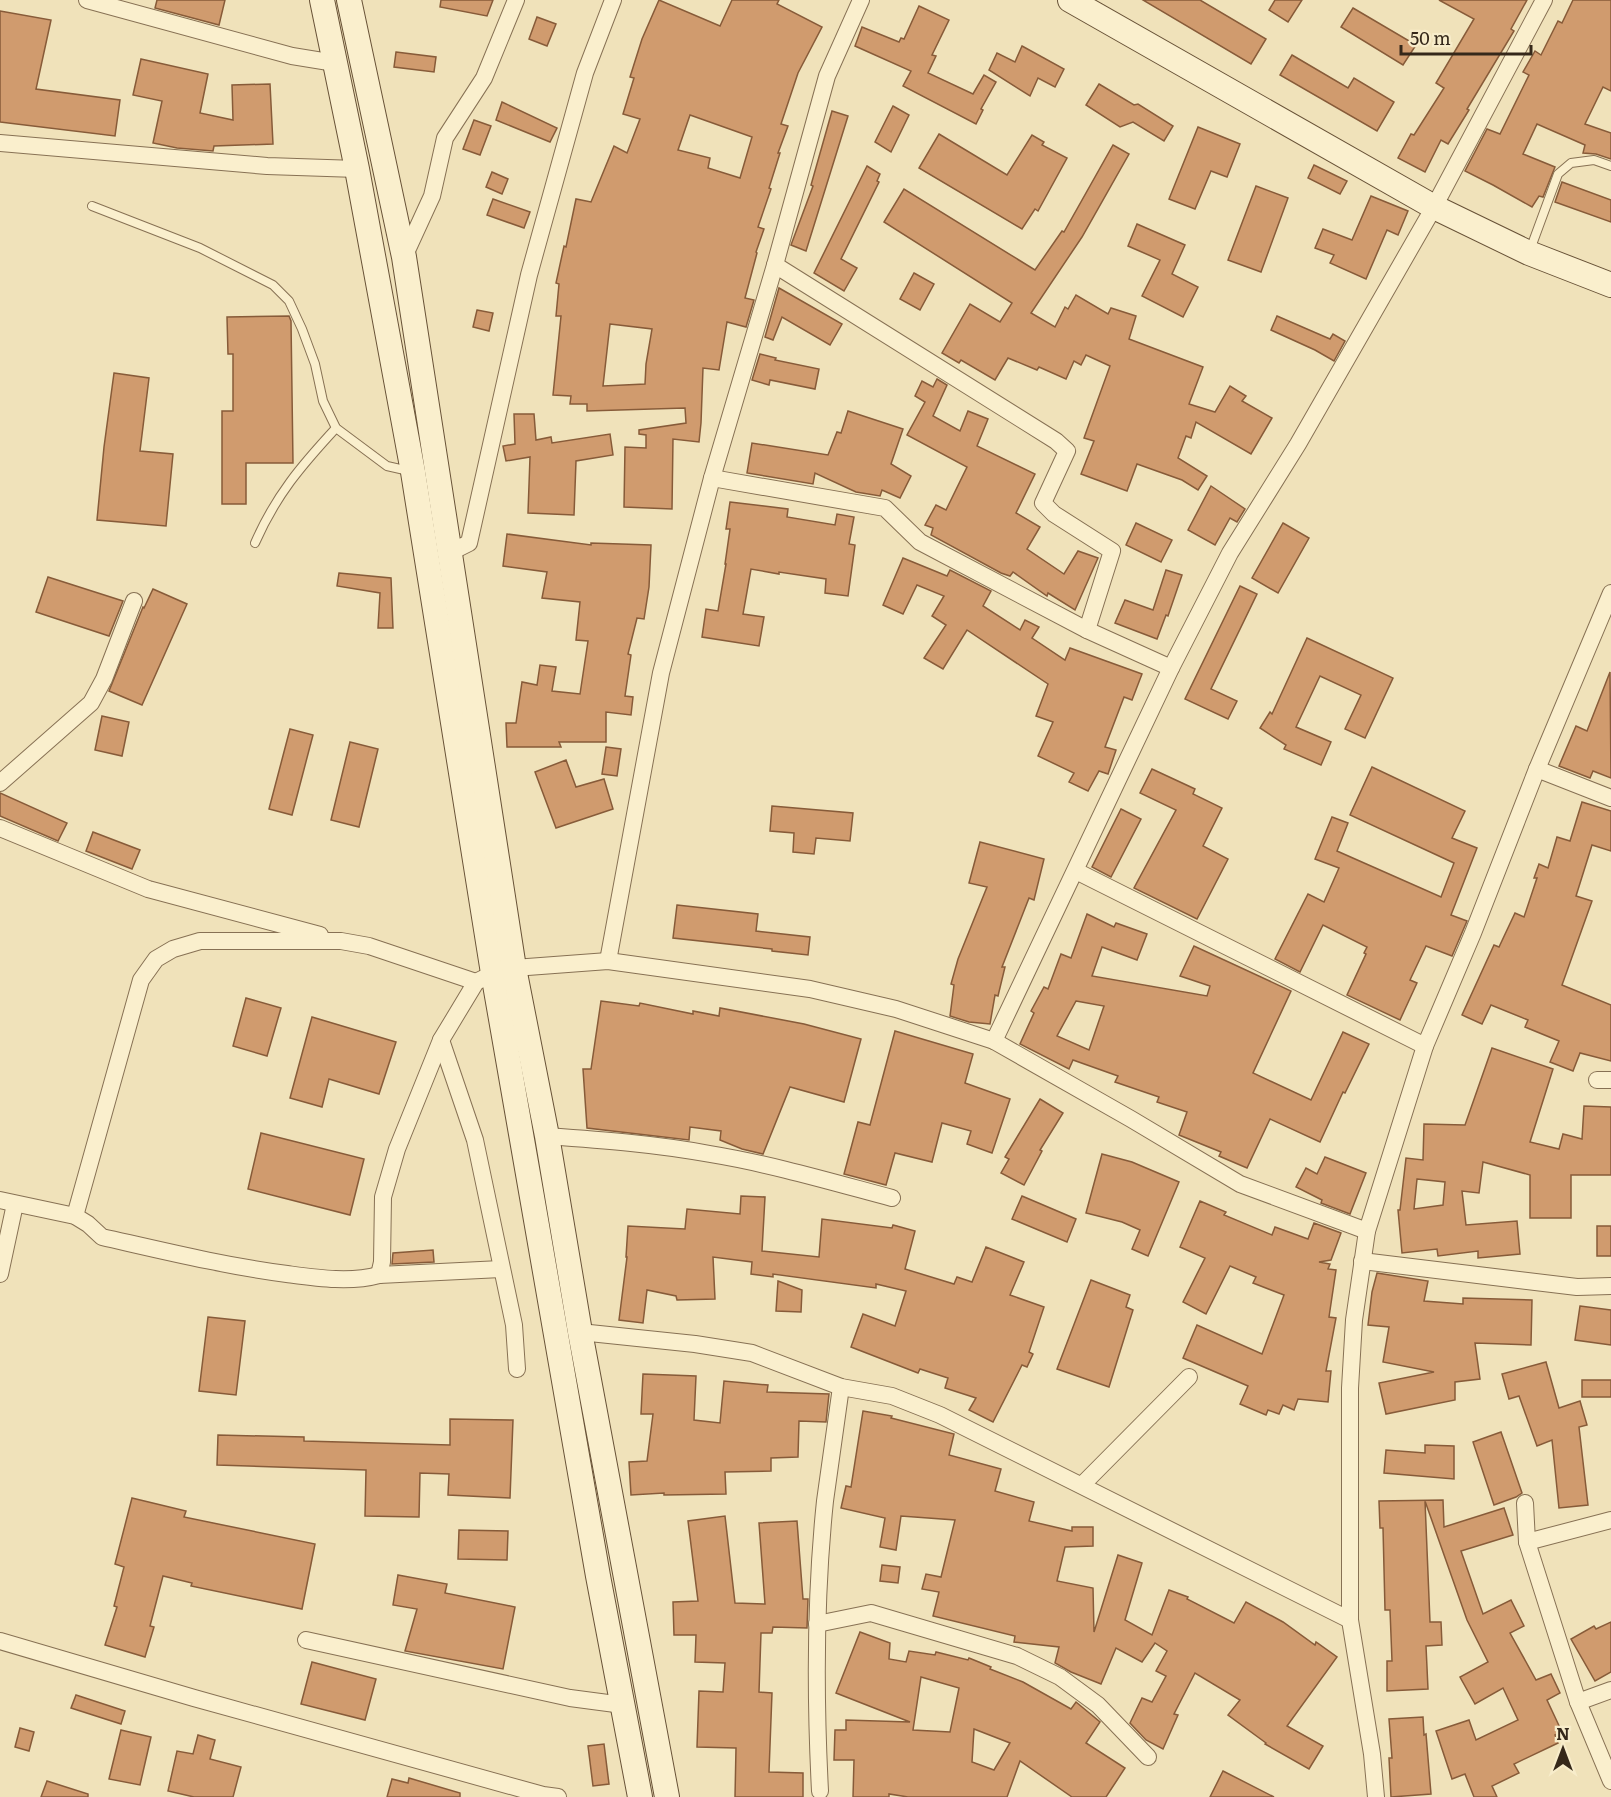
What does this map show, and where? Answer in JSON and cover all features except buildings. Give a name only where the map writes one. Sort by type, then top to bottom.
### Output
[{"type":"main road","points":[[322,0],[357,170],[413,472],[494,974],[598,1576],[640,1797]]},
{"type":"main road","points":[[350,0],[404,257],[451,552],[494,974],[547,1136],[580,1332],[667,1797]]},
{"type":"main road","points":[[1070,0],[1434,207],[1528,253],[1609,282]]},
{"type":"street","points":[[87,0],[292,56],[335,63]]},
{"type":"street","points":[[404,257],[432,196],[445,138],[484,78],[516,0]]},
{"type":"street","points":[[451,552],[469,543],[529,275],[585,73],[613,0]]},
{"type":"street","points":[[608,961],[661,673],[712,478],[775,265],[827,76],[861,0]]},
{"type":"street","points":[[994,1041],[1171,668],[1230,553],[1298,444],[1434,207],[1544,0]]},
{"type":"street","points":[[0,143],[267,166],[357,170]]},
{"type":"street","points":[[775,265],[1056,441],[1067,451],[1043,503],[1054,513],[1112,551],[1087,630]]},
{"type":"street","points":[[712,478],[885,508],[921,542],[1087,630],[1171,668]]},
{"type":"street","points":[[1376,1797],[1372,1754],[1350,1620],[1350,1388],[1354,1320],[1367,1231],[1425,1046],[1611,593]]},
{"type":"street","points":[[0,783],[91,703],[104,679],[134,601]]},
{"type":"street","points":[[1537,769],[1611,798]]},
{"type":"street","points":[[0,828],[148,889],[341,941],[494,974],[608,961],[810,989],[896,1010],[994,1041],[1131,1119],[1240,1185],[1367,1231]]},
{"type":"street","points":[[1076,871],[1425,1046]]},
{"type":"street","points":[[75,1215],[141,980],[156,959],[173,949],[200,941],[341,941]]},
{"type":"street","points":[[379,1275],[382,1262],[382,1197],[397,1149],[441,1040],[494,974]]},
{"type":"street","points":[[441,1040],[475,1140],[514,1325],[517,1369]]},
{"type":"street","points":[[547,1136],[643,1143],[712,1154],[892,1198]]},
{"type":"street","points":[[0,1274],[7,1202],[75,1215],[102,1237],[241,1268],[320,1278],[368,1278],[379,1275],[501,1269]]},
{"type":"street","points":[[1362,1261],[1577,1287],[1611,1286]]},
{"type":"street","points":[[580,1332],[694,1344],[752,1353],[841,1387],[892,1396],[940,1415],[1350,1620]]},
{"type":"street","points":[[1082,1485],[1189,1377]]},
{"type":"street","points":[[820,1791],[816,1707],[817,1624],[825,1502],[841,1387]]},
{"type":"street","points":[[1525,1503],[1527,1542],[1578,1702],[1611,1781]]},
{"type":"street","points":[[1527,1542],[1611,1520]]},
{"type":"street","points":[[817,1624],[871,1613],[1017,1656],[1060,1677],[1098,1705],[1148,1757]]},
{"type":"street","points":[[306,1640],[570,1698],[623,1705]]},
{"type":"street","points":[[0,1641],[194,1698],[543,1795],[558,1797]]},
{"type":"street","points":[[1578,1702],[1611,1690]]},
{"type":"lane","points":[[1528,253],[1557,174],[1571,163],[1594,160],[1611,166]]},
{"type":"lane","points":[[92,206],[200,248],[273,285],[289,301],[302,329],[315,364],[323,401],[336,428],[387,466],[413,472]]},
{"type":"lane","points":[[255,543],[266,517],[289,481],[336,428]]}]
